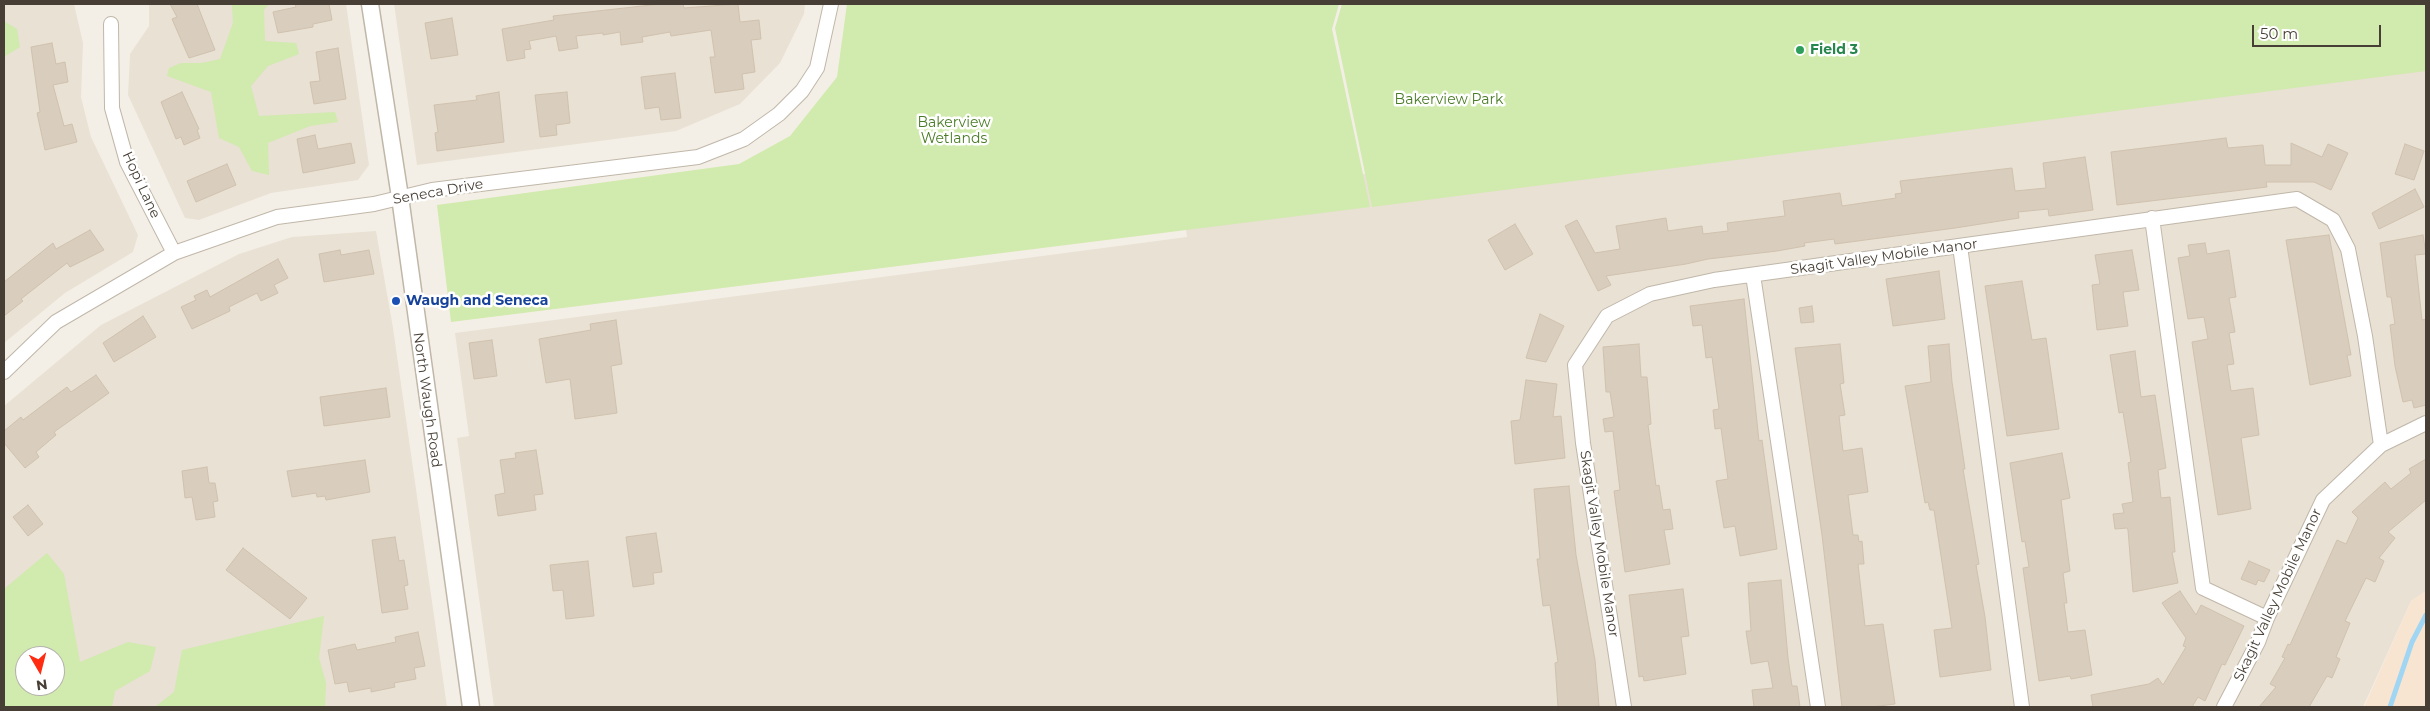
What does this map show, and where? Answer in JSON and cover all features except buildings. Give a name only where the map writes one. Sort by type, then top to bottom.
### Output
[{"type":"street","name":"North Waugh Road","points":[[370,4],[400,198],[471,707]]},
{"type":"street","name":"Seneca Drive","points":[[4,372],[56,322],[174,253],[277,217],[374,204],[432,190],[698,157],[744,139],[779,114],[802,90],[817,68],[831,4]]},
{"type":"street","name":"Hopi Lane","points":[[111,24],[112,108],[127,162],[174,253]]},
{"type":"street","name":"Skagit Valley Mobile Manor","points":[[1624,707],[1584,443],[1575,365],[1607,316],[1650,294],[1714,280],[2297,198],[2333,220],[2348,249],[2365,336],[2381,445]]},
{"type":"street","points":[[2152,218],[2203,588],[2267,618]]},
{"type":"street","points":[[1960,246],[2022,707]]},
{"type":"street","points":[[1753,275],[1818,707]]},
{"type":"street","name":"Skagit Valley Mobile Manor","points":[[2224,707],[2258,642],[2267,618],[2323,500],[2381,445],[2426,423]]},
{"type":"shaded area","points":[[4,4],[74,4],[83,43],[81,97],[91,137],[138,235],[133,252],[65,293],[4,343]]},
{"type":"shaded area","points":[[149,4],[346,4],[369,165],[358,180],[271,193],[199,220],[185,218],[128,95],[130,54],[149,26]]},
{"type":"shaded area","points":[[394,4],[805,4],[804,14],[780,63],[740,104],[676,131],[417,165]]},
{"type":"shaded area","points":[[2426,34],[2426,591],[2411,601],[2363,707],[494,707],[457,438],[469,436],[455,333],[1187,237],[1182,198]]},
{"type":"shaded area","points":[[376,231],[393,328],[447,707],[4,707],[4,406],[101,325],[239,254],[292,237]]},
{"type":"shaded area","points":[[2426,591],[2426,707],[2364,707],[2411,601]]},
{"type":"green space","points":[[232,4],[269,4],[264,10],[265,41],[296,43],[299,54],[268,66],[251,86],[259,116],[335,112],[338,122],[310,126],[268,143],[269,175],[252,171],[239,147],[219,138],[211,92],[167,76],[169,68],[181,63],[202,63],[220,59],[233,23]]},
{"type":"green space","name":"Bakerview Wetlands","points":[[847,4],[1339,4],[1332,29],[1370,207],[451,322],[437,205],[739,164],[790,136],[837,77]]},
{"type":"green space","name":"Bakerview Park","points":[[1342,4],[2426,4],[2426,71],[1372,207],[1335,28]]},
{"type":"green space","points":[[4,21],[17,29],[20,47],[4,57]]},
{"type":"green space","points":[[47,553],[64,574],[80,662],[128,642],[156,647],[150,671],[115,691],[112,707],[4,707],[4,589]]},
{"type":"green space","points":[[324,616],[319,658],[326,683],[325,707],[155,707],[174,692],[182,650]]},
{"type":"waterway","points":[[2390,707],[2412,642],[2426,615]]},
{"type":"place","name":"Field 3","points":[[1800,50]]},
{"type":"place","name":"Waugh and Seneca","points":[[396,301]]}]
